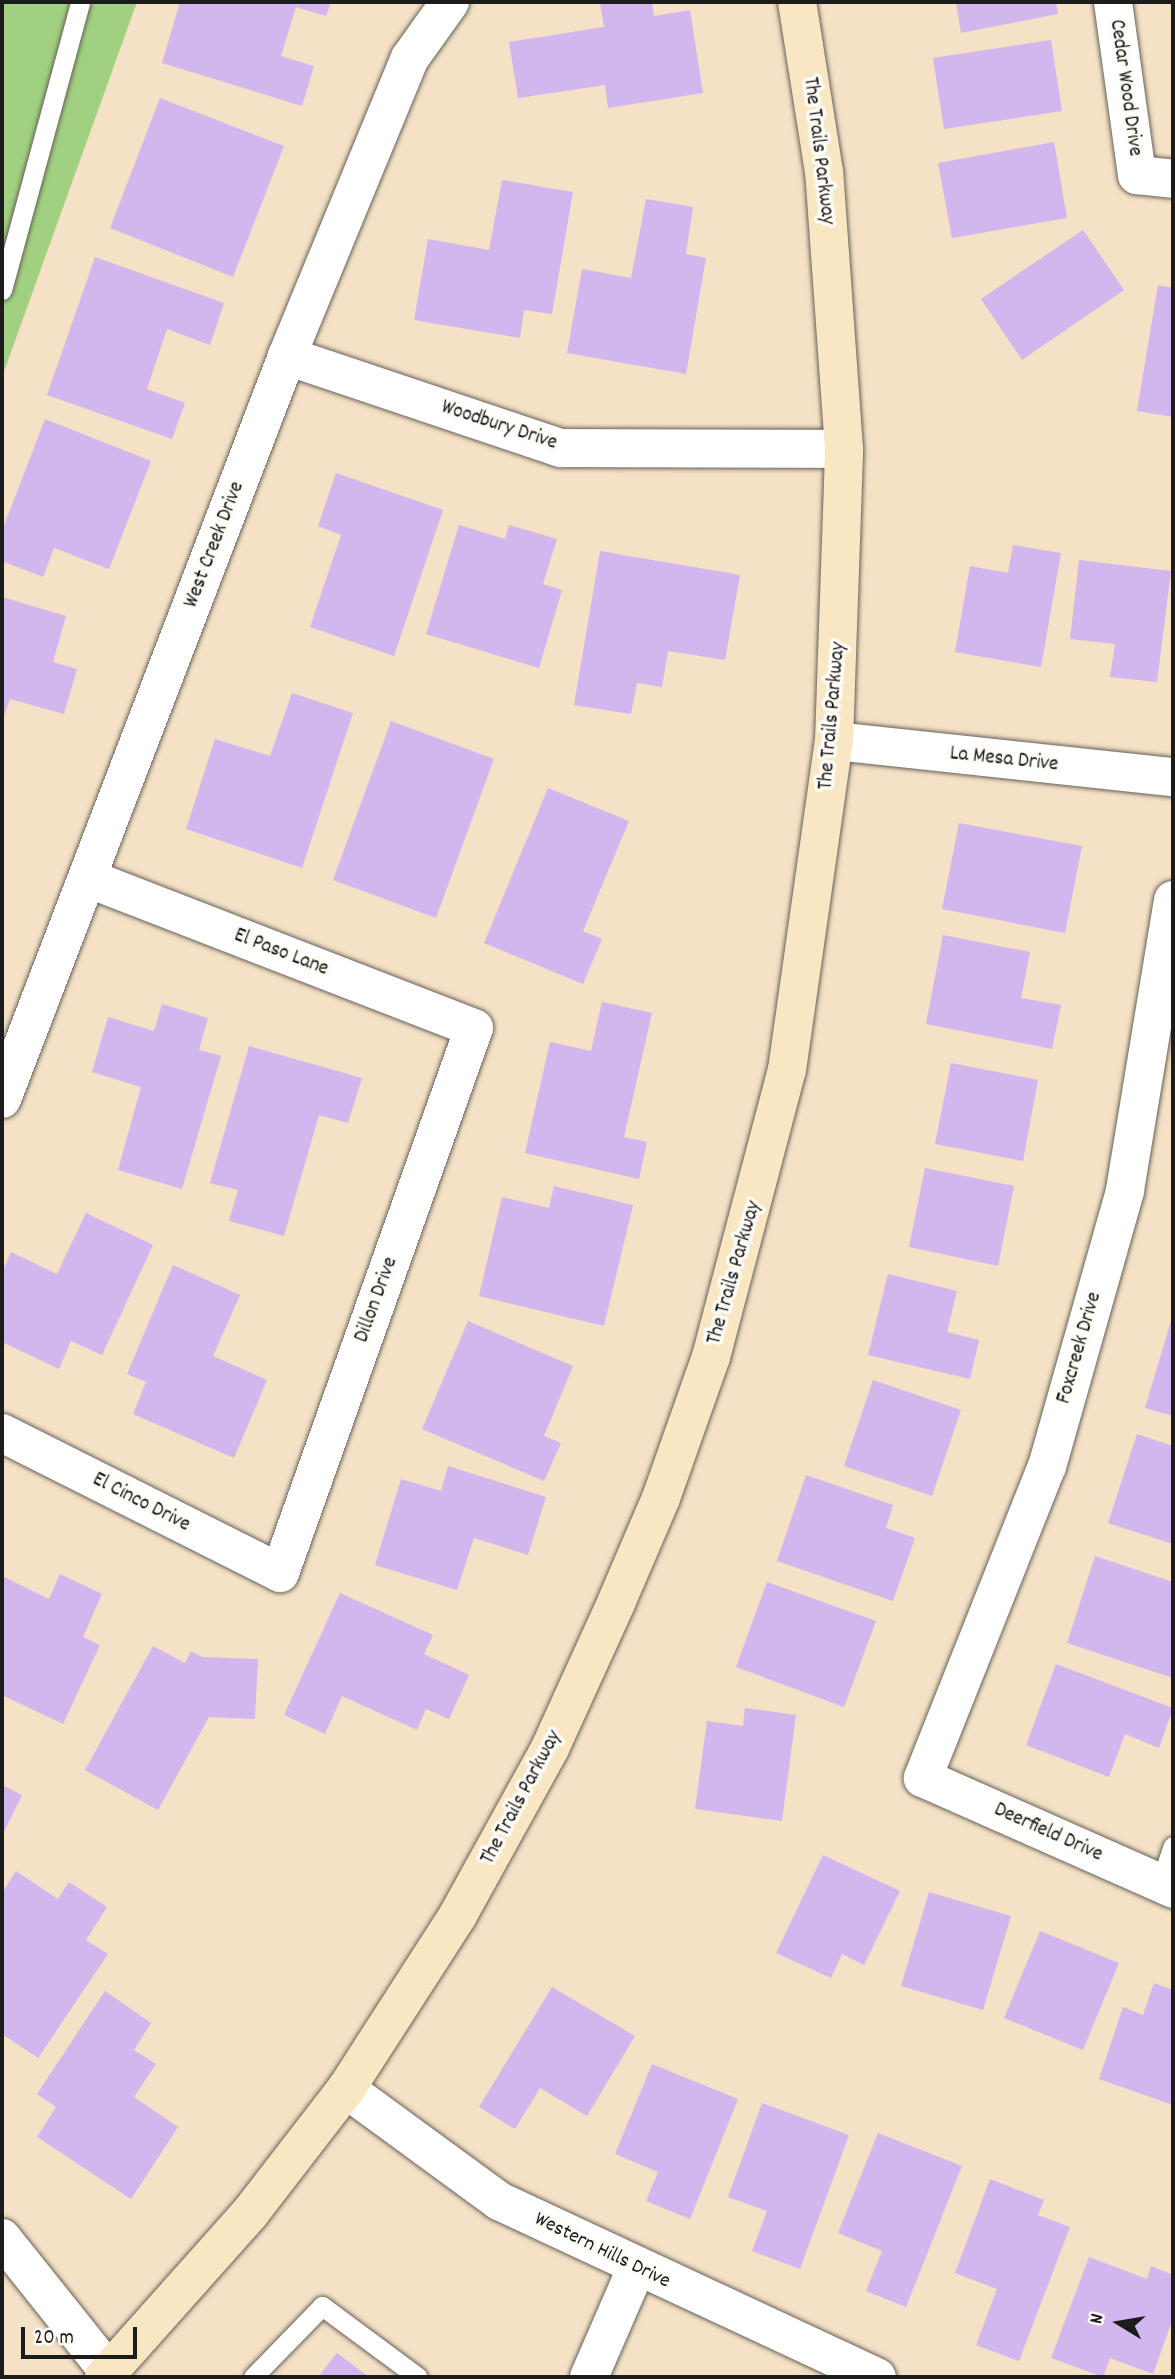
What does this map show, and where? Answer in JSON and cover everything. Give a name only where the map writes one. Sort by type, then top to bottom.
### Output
[{"type":"street","name":"West Creek Drive","points":[[2,1099],[287,356],[410,58],[450,2]]},
{"type":"street","name":"The Trails Parkway","points":[[106,2375],[250,2213],[346,2089],[458,1915],[550,1748],[661,1498],[711,1357],[787,1070],[834,741],[844,449],[824,172],[797,2]]},
{"type":"street","name":"Cedar Wood Drive","points":[[1113,2],[1155,177]]},
{"type":"street","name":"Woodbury Drive","points":[[287,356],[561,448],[844,449]]},
{"type":"street","name":"La Mesa Drive","points":[[834,741],[1173,778]]},
{"type":"street","name":"El Paso Lane","points":[[88,878],[474,1028]]},
{"type":"street","name":"Foxcreek Drive","points":[[923,1778],[1047,1465],[1118,1217],[1173,900]]},
{"type":"street","name":"Dillon Drive","points":[[280,1573],[474,1028]]},
{"type":"street","name":"El Cinco Drive","points":[[2,1433],[280,1573]]},
{"type":"street","name":"Deerfield Drive","points":[[923,1778],[1167,1886]]},
{"type":"street","name":"Western Hills Drive","points":[[346,2089],[499,2201],[636,2269],[877,2377]]},
{"type":"street","points":[[2,2238],[106,2375]]},
{"type":"street","points":[[589,2377],[636,2269]]},
{"type":"lane","points":[[2,290],[80,2]]},
{"type":"lane","points":[[1167,1886],[1173,1846]]},
{"type":"lane","points":[[253,2377],[322,2306],[418,2377]]},
{"type":"green space","points":[[2,2],[137,2],[2,377]]},
{"type":"building","points":[[180,2],[331,2],[326,16],[296,7],[281,56],[314,66],[302,106],[162,63]]},
{"type":"building","points":[[600,2],[652,2],[654,16],[690,10],[703,93],[608,108],[605,85],[518,98],[509,42],[604,27]]},
{"type":"building","points":[[956,2],[1056,2],[1058,14],[961,33]]},
{"type":"building","points":[[1051,40],[1062,111],[944,129],[933,58]]},
{"type":"building","points":[[160,98],[284,146],[233,277],[110,228]]},
{"type":"building","points":[[1054,142],[1067,218],[952,238],[938,163]]},
{"type":"building","points":[[502,180],[573,192],[552,314],[524,310],[520,338],[414,320],[428,239],[489,250]]},
{"type":"building","points":[[646,199],[693,207],[686,254],[706,258],[686,374],[567,353],[582,269],[631,278]]},
{"type":"building","points":[[1083,230],[1124,290],[1022,360],[981,299]]},
{"type":"building","points":[[95,257],[224,303],[210,345],[167,329],[147,389],[185,403],[172,439],[47,395]]},
{"type":"building","points":[[1158,285],[1173,288],[1173,417],[1137,411]]},
{"type":"building","points":[[45,419],[151,461],[109,569],[54,548],[43,577],[2,561],[2,531]]},
{"type":"building","points":[[336,473],[443,510],[394,656],[310,627],[341,535],[318,526]]},
{"type":"building","points":[[459,525],[505,539],[509,525],[557,539],[543,584],[562,590],[539,668],[426,634]]},
{"type":"building","points":[[1013,545],[1061,553],[1041,667],[955,652],[970,566],[1008,573]]},
{"type":"building","points":[[600,551],[740,575],[725,660],[668,651],[662,687],[637,683],[631,714],[574,705]]},
{"type":"building","points":[[1079,560],[1171,571],[1157,682],[1110,677],[1115,644],[1070,639]]},
{"type":"building","points":[[2,597],[66,616],[53,662],[77,669],[64,714],[10,699],[2,722]]},
{"type":"building","points":[[292,693],[353,713],[302,868],[186,829],[215,739],[270,756]]},
{"type":"building","points":[[391,721],[494,759],[436,918],[333,880]]},
{"type":"building","points":[[548,788],[629,821],[583,931],[602,939],[583,984],[484,943]]},
{"type":"building","points":[[959,823],[1082,846],[1065,933],[942,909]]},
{"type":"building","points":[[943,935],[1030,952],[1021,998],[1061,1005],[1052,1049],[926,1024]]},
{"type":"building","points":[[602,1002],[652,1013],[624,1137],[647,1142],[639,1179],[525,1153],[550,1042],[591,1051]]},
{"type":"building","points":[[162,1004],[208,1018],[199,1050],[221,1056],[182,1189],[118,1170],[141,1087],[92,1072],[108,1017],[154,1031]]},
{"type":"building","points":[[249,1046],[362,1078],[348,1123],[319,1115],[284,1236],[229,1221],[238,1190],[210,1183]]},
{"type":"building","points":[[951,1063],[1038,1080],[1023,1161],[935,1144]]},
{"type":"building","points":[[925,1168],[1014,1186],[998,1266],[909,1247]]},
{"type":"building","points":[[554,1186],[633,1205],[604,1326],[479,1296],[502,1197],[549,1208]]},
{"type":"building","points":[[86,1213],[153,1245],[102,1355],[71,1341],[59,1369],[2,1342],[2,1273],[11,1252],[57,1274]]},
{"type":"building","points":[[173,1265],[240,1295],[213,1356],[267,1380],[234,1458],[133,1414],[146,1382],[127,1374]]},
{"type":"building","points":[[888,1274],[957,1291],[947,1332],[979,1340],[970,1379],[868,1355]]},
{"type":"building","points":[[1173,1314],[1173,1416],[1145,1408]]},
{"type":"building","points":[[468,1321],[573,1366],[544,1436],[561,1443],[544,1481],[422,1429]]},
{"type":"building","points":[[873,1380],[961,1410],[932,1496],[844,1466]]},
{"type":"building","points":[[1137,1434],[1173,1446],[1173,1544],[1108,1523]]},
{"type":"building","points":[[448,1466],[546,1497],[528,1555],[474,1538],[457,1590],[375,1565],[401,1479],[441,1491]]},
{"type":"building","points":[[806,1475],[893,1505],[886,1528],[915,1538],[893,1601],[777,1561]]},
{"type":"building","points":[[1095,1556],[1173,1582],[1173,1678],[1067,1643]]},
{"type":"building","points":[[60,1574],[102,1594],[83,1637],[100,1645],[63,1724],[2,1695],[2,1576],[49,1599]]},
{"type":"building","points":[[767,1582],[876,1621],[844,1707],[736,1667]]},
{"type":"building","points":[[340,1593],[433,1635],[424,1654],[469,1675],[449,1719],[426,1709],[417,1730],[342,1696],[325,1734],[284,1715]]},
{"type":"building","points":[[153,1646],[185,1663],[191,1651],[202,1657],[258,1659],[255,1719],[209,1717],[158,1810],[85,1770]]},
{"type":"building","points":[[1056,1664],[1173,1708],[1159,1748],[1125,1734],[1109,1777],[1026,1745]]},
{"type":"building","points":[[745,1708],[796,1715],[782,1821],[695,1809],[707,1721],[743,1726]]},
{"type":"building","points":[[2,1785],[22,1795],[2,1836]]},
{"type":"building","points":[[823,1855],[900,1891],[864,1965],[842,1954],[831,1978],[776,1953]]},
{"type":"building","points":[[16,1871],[58,1899],[69,1882],[107,1907],[86,1940],[108,1954],[38,2058],[2,2034],[2,1893]]},
{"type":"building","points":[[929,1892],[1011,1916],[983,2010],[901,1986]]},
{"type":"building","points":[[1040,1931],[1119,1963],[1083,2050],[1004,2018]]},
{"type":"building","points":[[1154,1983],[1173,1990],[1173,2105],[1099,2079],[1123,2007],[1143,2015]]},
{"type":"building","points":[[552,1987],[635,2036],[587,2116],[540,2088],[515,2129],[479,2107]]},
{"type":"building","points":[[105,1991],[151,2023],[134,2050],[156,2064],[134,2097],[178,2127],[131,2199],[37,2137],[56,2107],[37,2094]]},
{"type":"building","points":[[652,2064],[738,2099],[690,2219],[646,2201],[658,2172],[615,2154]]},
{"type":"building","points":[[762,2103],[849,2135],[800,2269],[752,2251],[767,2211],[728,2197]]},
{"type":"building","points":[[878,2133],[962,2166],[906,2307],[866,2291],[882,2251],[838,2233]]},
{"type":"building","points":[[990,2179],[1044,2200],[1038,2215],[1070,2227],[1019,2361],[976,2345],[997,2289],[955,2273]]},
{"type":"building","points":[[1089,2257],[1147,2279],[1151,2266],[1173,2275],[1173,2318],[1153,2374],[1110,2358],[1103,2377],[1051,2358]]},
{"type":"building","points":[[337,2353],[369,2377],[318,2377]]}]
